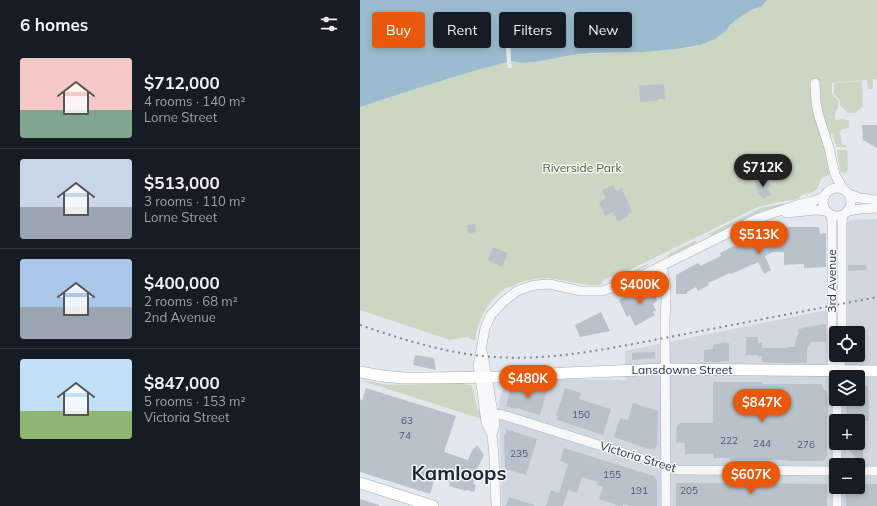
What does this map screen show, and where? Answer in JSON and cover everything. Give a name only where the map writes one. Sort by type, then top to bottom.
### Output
[{"type":"main road","name":"Lansdowne Street","points":[[360,372],[403,378],[483,377],[566,372],[666,370],[829,374]]},
{"type":"main road","name":"Lansdowne Street","points":[[865,372],[877,371]]},
{"type":"main road","points":[[360,483],[433,506]]},
{"type":"street","points":[[815,83],[817,109],[835,175],[851,201],[850,208],[846,213]]},
{"type":"street","points":[[829,213],[823,204],[831,181],[833,166]]},
{"type":"street","points":[[492,435],[495,424],[493,413],[483,377],[478,366],[485,328],[491,315],[503,302],[521,289],[545,284],[580,291],[602,290],[621,285],[762,216],[814,201],[836,188],[860,198],[877,200]]},
{"type":"street","points":[[762,216],[810,210],[840,216],[860,209],[877,208]]},
{"type":"street","name":"3rd Avenue","points":[[829,213],[832,222],[832,363],[835,370]]},
{"type":"street","name":"3rd Avenue","points":[[842,326],[842,222],[846,213]]},
{"type":"street","points":[[662,266],[665,276],[666,290],[666,506]]},
{"type":"street","points":[[483,377],[482,391],[486,422],[492,435],[496,506]]},
{"type":"street","points":[[482,391],[486,399],[488,410],[493,413]]},
{"type":"street","name":"Victoria Street","points":[[493,413],[678,470],[829,471]]},
{"type":"street","points":[[865,471],[877,471]]},
{"type":"street","points":[[837,494],[837,506]]},
{"type":"shaded area","points":[[877,219],[877,506],[502,506],[499,400],[503,390],[515,381],[544,379],[626,380],[625,351],[827,310],[830,326],[829,362],[865,362],[865,326],[842,326],[846,223],[850,220]]},
{"type":"green space","name":"Riverside Park","points":[[767,0],[877,0],[877,79],[873,79],[872,89],[868,89],[867,80],[832,83],[832,94],[838,100],[835,120],[845,119],[849,121],[849,128],[842,129],[840,132],[842,145],[846,145],[846,147],[837,147],[831,133],[829,175],[822,178],[815,191],[804,194],[798,199],[758,207],[619,275],[604,279],[601,284],[590,285],[551,278],[541,278],[528,280],[507,287],[494,298],[485,310],[476,332],[475,341],[467,337],[450,340],[360,310],[360,107],[414,89],[506,62],[506,48],[507,68],[512,68],[511,61],[522,63],[535,62],[572,55],[657,51],[700,45],[726,31],[736,20],[753,9],[761,7]]},
{"type":"green space","points":[[862,81],[863,106],[855,113],[848,113],[840,105],[839,99],[834,94],[834,84]]},
{"type":"green space","points":[[837,150],[847,150],[848,169],[843,174],[843,172],[840,172]]},
{"type":"green space","points":[[782,204],[786,205],[762,211],[713,235],[709,235],[710,233],[761,208]]},
{"type":"green space","points":[[694,241],[697,241],[668,257],[669,254]]},
{"type":"green space","points":[[647,264],[649,265],[622,279],[618,279]]},
{"type":"green space","points":[[360,380],[389,385],[465,383],[466,385],[471,385],[474,391],[475,401],[482,419]]},
{"type":"water","points":[[360,0],[767,0],[761,7],[753,9],[736,20],[726,31],[715,39],[700,45],[644,52],[591,53],[522,63],[511,61],[510,48],[566,48],[566,12],[499,12],[499,48],[506,48],[507,62],[414,89],[360,107]]},
{"type":"pier","points":[[506,48],[510,48],[511,63],[509,62],[507,64]]},
{"type":"building","points":[[664,84],[665,99],[640,102],[639,86]]},
{"type":"building","points":[[862,125],[877,125],[877,148],[863,140]]},
{"type":"building","points":[[763,178],[764,180],[768,179],[771,186],[768,188],[771,195],[762,199],[755,182]]},
{"type":"building","points":[[613,185],[616,191],[622,188],[632,212],[628,214],[629,216],[618,222],[613,212],[605,216],[599,202],[606,198],[602,190]]},
{"type":"building","points":[[475,224],[476,232],[468,234],[467,225]]},
{"type":"building","points":[[819,227],[820,234],[826,233],[826,267],[804,268],[804,264],[784,265],[784,252],[773,252],[765,256],[771,270],[764,274],[758,262],[708,283],[709,285],[698,291],[696,287],[687,292],[687,294],[676,294],[676,275],[698,263],[700,266],[721,256],[720,253],[742,242],[739,237],[757,228],[760,233],[769,229]]},
{"type":"building","points":[[493,247],[508,253],[502,267],[488,260]]},
{"type":"building","points":[[848,265],[866,265],[867,270],[848,271]]},
{"type":"building","points":[[651,284],[658,296],[656,297],[657,301],[653,304],[656,310],[653,312],[655,315],[635,326],[630,315],[627,317],[619,300]]},
{"type":"building","points":[[601,312],[610,331],[580,337],[575,325]]},
{"type":"building","points":[[826,324],[826,342],[811,342],[807,348],[807,363],[762,362],[762,356],[746,355],[746,337],[758,337],[758,343],[762,343],[762,348],[795,347],[796,338],[799,332],[797,330]]},
{"type":"building","points":[[721,342],[729,343],[729,361],[704,362],[704,350],[713,349],[713,345]]},
{"type":"building","points":[[655,352],[655,358],[632,360],[632,353]]},
{"type":"building","points":[[415,355],[434,358],[436,370],[413,365]]},
{"type":"building","points":[[713,382],[822,384],[823,389],[827,392],[828,399],[827,457],[823,461],[730,460],[730,458],[713,458],[713,454],[685,454],[685,443],[676,443],[677,426],[680,423],[713,423]]},
{"type":"building","points":[[543,383],[541,388],[547,390],[540,415],[506,406],[511,388],[529,393],[532,385]]},
{"type":"building","points":[[865,386],[868,386],[869,421],[865,421],[865,414],[847,414],[846,406],[865,406]]},
{"type":"building","points":[[366,388],[456,416],[444,452],[468,460],[472,451],[477,445],[484,455],[473,484],[476,485],[474,492],[449,486],[450,482],[435,478],[430,494],[360,472],[360,399],[362,401]]},
{"type":"building","points":[[565,388],[581,393],[579,399],[611,409],[603,435],[557,420],[558,416],[556,416]]},
{"type":"building","points":[[633,403],[658,411],[657,445],[655,449],[648,449],[614,437],[620,418],[628,420]]},
{"type":"building","points":[[506,429],[537,439],[526,475],[505,469],[504,435],[506,435]]},
{"type":"building","points":[[564,448],[654,476],[657,480],[657,506],[630,506],[623,504],[623,506],[614,505],[615,504],[599,499],[603,487],[597,485],[598,482],[582,477],[577,493],[568,490],[563,506],[546,506],[551,490],[559,493],[568,464],[560,461]]},
{"type":"building","points":[[849,450],[863,450],[863,458],[856,458]]},
{"type":"building","points":[[676,483],[827,484],[827,506],[676,506]]},
{"type":"building","points":[[865,484],[877,484],[877,506],[846,506],[845,494],[865,494]]},
{"type":"building","points":[[509,497],[534,505],[534,506],[506,506]]},
{"type":"building","points":[[360,499],[379,505],[379,506],[360,506]]},
{"type":"railway","points":[[360,325],[443,350],[495,357],[541,357],[608,349],[877,297]]},
{"type":"district","name":"Kamloops","points":[[459,473]]}]
